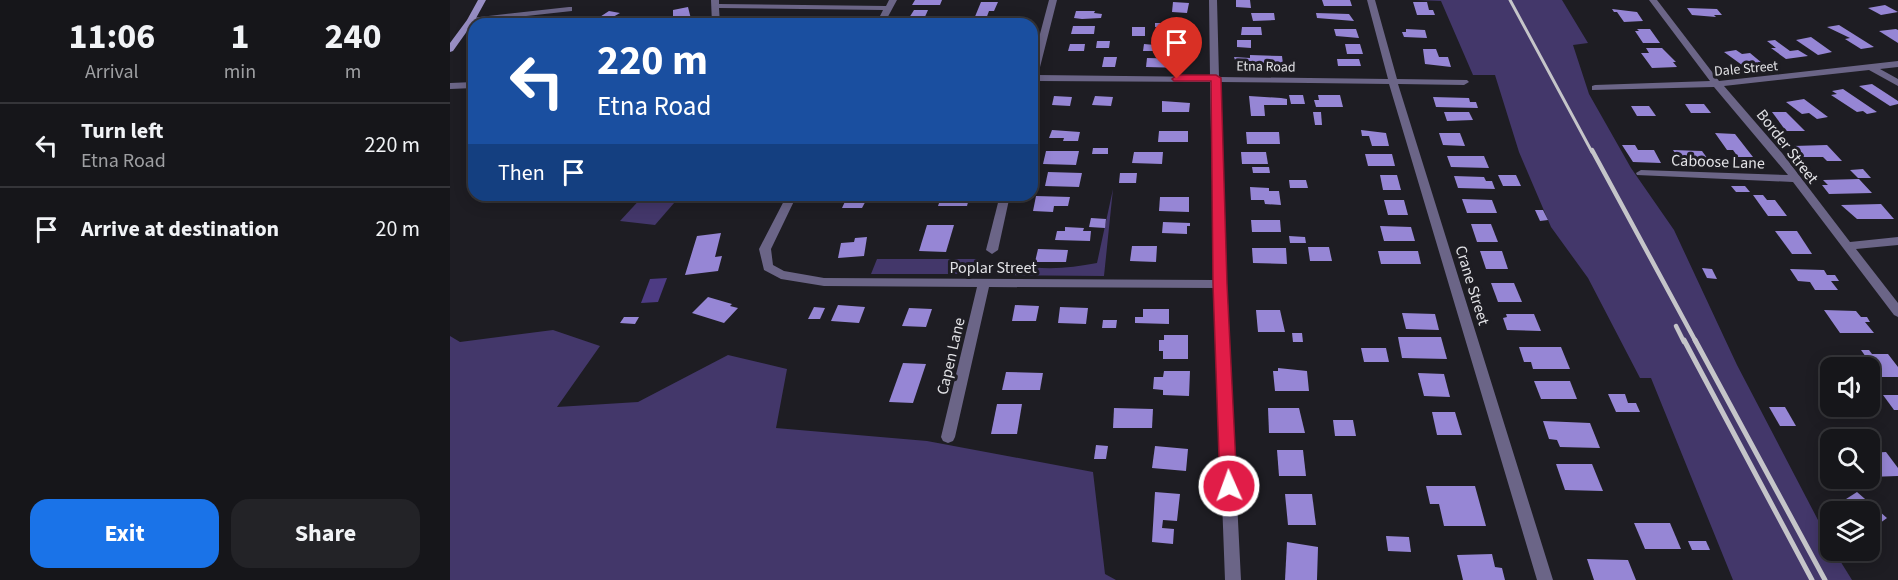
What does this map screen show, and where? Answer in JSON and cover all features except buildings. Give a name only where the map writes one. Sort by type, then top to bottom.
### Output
[{"type":"main road","points":[[472,18],[482,0]]},
{"type":"main road","points":[[450,49],[468,24]]},
{"type":"street","points":[[1038,56],[1053,0]]},
{"type":"street","points":[[1213,0],[1212,39],[1216,78],[1220,284],[1233,580]]},
{"type":"street","name":"Crane Street","points":[[1371,0],[1393,82],[1545,580]]},
{"type":"street","name":"Border Street","points":[[1653,0],[1718,84],[1760,133],[1898,312]]},
{"type":"street","points":[[716,18],[715,3],[891,4],[883,18]]},
{"type":"street","points":[[489,18],[569,9]]},
{"type":"street","name":"Dale Street","points":[[1595,88],[1718,84],[1898,64]]},
{"type":"street","points":[[1872,68],[1898,83]]},
{"type":"street","name":"Etna Road","points":[[1038,79],[1216,78],[1464,82]]},
{"type":"street","points":[[450,86],[468,85]]},
{"type":"street","name":"Caboose Lane","points":[[1641,173],[1795,179]]},
{"type":"street","name":"Poplar Street","points":[[789,201],[765,249],[768,267],[781,275],[824,282],[1220,284]]},
{"type":"street","points":[[992,250],[1004,201]]},
{"type":"street","points":[[1846,246],[1898,241]]},
{"type":"street","name":"Capen Lane","points":[[948,437],[984,283]]},
{"type":"shaded area","points":[[1416,0],[1562,0],[1588,43],[1573,45],[1589,94],[1631,168],[1674,230],[1737,365],[1820,524],[1820,561],[1840,561],[1852,580],[1733,580],[1651,378],[1640,378],[1588,278],[1551,227],[1519,152],[1495,75],[1473,75],[1441,1]]},
{"type":"shaded area","points":[[1113,189],[1104,276],[1000,275],[1005,260],[1039,268],[1073,267],[1097,263]]},
{"type":"shaded area","points":[[638,201],[676,201],[655,225],[620,221]]},
{"type":"shaded area","points":[[877,259],[979,259],[975,274],[871,274]]},
{"type":"shaded area","points":[[667,278],[658,302],[641,303],[650,279]]},
{"type":"shaded area","points":[[553,330],[600,346],[557,407],[638,402],[728,355],[787,369],[776,428],[927,441],[1093,472],[1105,574],[1116,580],[450,580],[450,336],[460,342]]},
{"type":"railway","points":[[1510,0],[1592,152]]},
{"type":"railway","points":[[1592,150],[1696,342]]},
{"type":"railway","points":[[1676,326],[1684,342]]},
{"type":"railway","points":[[1684,340],[1812,580]]},
{"type":"railway","points":[[1695,340],[1825,580]]},
{"type":"route","points":[[1177,79],[1216,78],[1220,284],[1229,486]]}]
